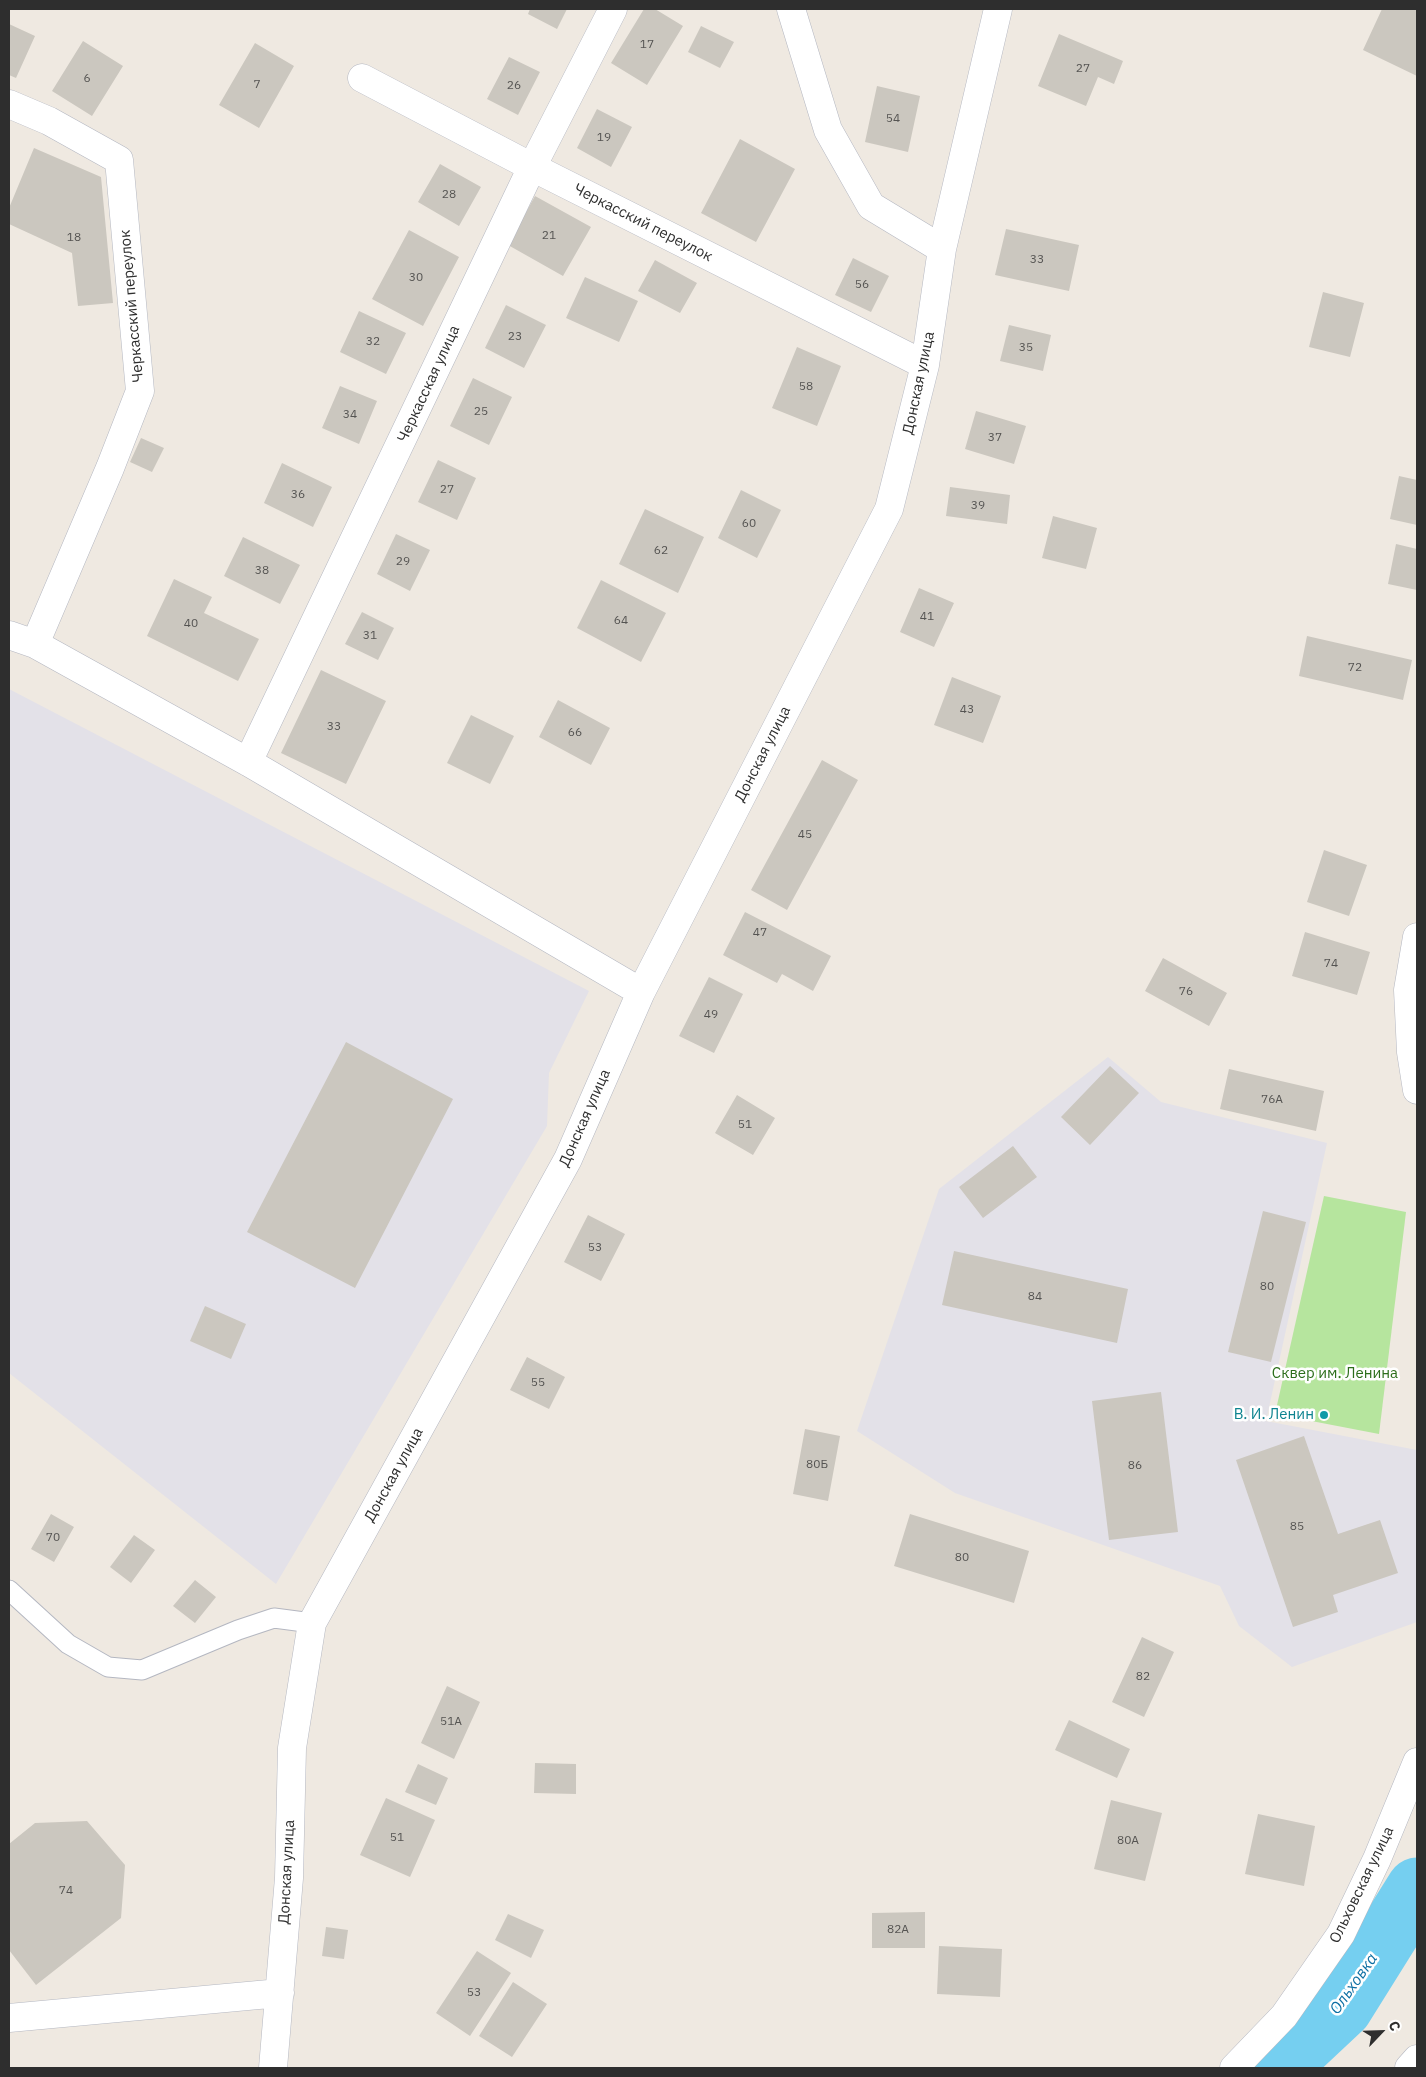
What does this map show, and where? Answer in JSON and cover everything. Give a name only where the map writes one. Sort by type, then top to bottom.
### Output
[{"type":"street","name":"Черкасская улица","points":[[248,762],[532,167],[613,9]]},
{"type":"street","points":[[791,9],[828,130],[870,206],[942,249]]},
{"type":"street","name":"Донская улица","points":[[273,2068],[289,1878],[292,1748],[312,1623],[568,1158],[641,992],[889,509],[925,364],[942,249],[998,9]]},
{"type":"street","name":"Черкасский переулок","points":[[362,78],[532,167],[925,364]]},
{"type":"street","name":"Черкасский переулок","points":[[9,104],[48,121],[118,160],[140,391],[110,468],[35,644]]},
{"type":"street","points":[[9,636],[35,644],[248,762],[641,992]]},
{"type":"street","points":[[1417,937],[1408,990],[1411,1052],[1417,1090]]},
{"type":"street","name":"Ольховская улица","points":[[1234,2068],[1284,2016],[1340,1934],[1377,1859],[1417,1762]]},
{"type":"street","points":[[9,2018],[280,1992]]},
{"type":"street","points":[[1409,2068],[1417,2059]]},
{"type":"lane","points":[[9,1590],[68,1644],[108,1667],[142,1670],[238,1630],[274,1618],[312,1623]]},
{"type":"shaded area","points":[[9,689],[589,991],[549,1073],[547,1126],[276,1584],[9,1373]]},
{"type":"shaded area","points":[[1108,1057],[1161,1102],[1327,1143],[1266,1421],[1417,1450],[1417,1622],[1292,1667],[1239,1626],[1220,1586],[955,1493],[857,1431],[939,1189]]},
{"type":"green space","name":"Сквер им. Ленина","points":[[1324,1196],[1406,1212],[1379,1434],[1275,1414]]},
{"type":"building","points":[[530,9],[567,9],[557,29],[528,14]]},
{"type":"building","points":[[644,9],[655,9],[683,26],[647,85],[611,63]]},
{"type":"building","points":[[1382,9],[1417,9],[1417,76],[1363,50]]},
{"type":"building","points":[[9,24],[35,36],[16,78],[9,75]]},
{"type":"building","points":[[701,26],[734,42],[720,68],[688,52]]},
{"type":"building","points":[[1059,34],[1123,61],[1114,84],[1098,77],[1086,106],[1038,86]]},
{"type":"building","points":[[83,41],[123,66],[92,116],[52,91]]},
{"type":"building","points":[[255,43],[294,66],[259,128],[219,105]]},
{"type":"building","points":[[509,57],[540,72],[518,115],[487,99]]},
{"type":"building","points":[[877,86],[920,96],[908,152],[865,142]]},
{"type":"building","points":[[597,109],[632,127],[611,167],[577,148]]},
{"type":"building","points":[[740,139],[795,169],[756,242],[701,213]]},
{"type":"building","points":[[34,148],[101,177],[113,303],[78,306],[72,253],[9,224],[9,208]]},
{"type":"building","points":[[440,164],[481,187],[459,226],[418,202]]},
{"type":"building","points":[[535,196],[591,227],[563,276],[508,245]]},
{"type":"building","points":[[1006,229],[1079,245],[1069,291],[995,275]]},
{"type":"building","points":[[409,230],[459,257],[423,326],[372,299]]},
{"type":"building","points":[[853,258],[889,276],[871,312],[835,295]]},
{"type":"building","points":[[655,260],[697,283],[680,313],[638,291]]},
{"type":"building","points":[[585,277],[638,301],[619,342],[566,318]]},
{"type":"building","points":[[1323,292],[1364,303],[1350,357],[1309,347]]},
{"type":"building","points":[[506,305],[546,325],[524,368],[485,348]]},
{"type":"building","points":[[359,311],[406,333],[386,374],[340,352]]},
{"type":"building","points":[[1009,325],[1051,335],[1043,371],[1000,361]]},
{"type":"building","points":[[797,347],[841,366],[817,426],[772,408]]},
{"type":"building","points":[[473,378],[512,397],[489,445],[450,426]]},
{"type":"building","points":[[340,386],[377,401],[359,444],[322,428]]},
{"type":"building","points":[[976,411],[1026,426],[1014,464],[965,449]]},
{"type":"building","points":[[141,438],[164,448],[152,472],[130,462]]},
{"type":"building","points":[[438,460],[476,478],[457,520],[418,502]]},
{"type":"building","points":[[282,463],[332,487],[313,527],[264,503]]},
{"type":"building","points":[[1399,476],[1417,480],[1417,525],[1390,519]]},
{"type":"building","points":[[950,487],[1010,495],[1007,524],[946,516]]},
{"type":"building","points":[[741,490],[781,510],[757,558],[718,538]]},
{"type":"building","points":[[645,509],[704,537],[678,593],[619,564]]},
{"type":"building","points":[[1053,516],[1097,528],[1086,569],[1042,558]]},
{"type":"building","points":[[396,534],[430,550],[410,591],[377,574]]},
{"type":"building","points":[[243,537],[300,565],[280,604],[224,576]]},
{"type":"building","points":[[1396,544],[1417,549],[1417,590],[1388,584]]},
{"type":"building","points":[[174,579],[212,597],[204,613],[259,639],[238,681],[147,636]]},
{"type":"building","points":[[601,580],[666,613],[641,662],[577,628]]},
{"type":"building","points":[[919,588],[954,603],[934,647],[900,632]]},
{"type":"building","points":[[362,612],[394,628],[378,660],[345,644]]},
{"type":"building","points":[[1307,636],[1412,660],[1403,700],[1299,676]]},
{"type":"building","points":[[321,670],[386,701],[346,784],[281,753]]},
{"type":"building","points":[[952,677],[1001,696],[983,743],[934,725]]},
{"type":"building","points":[[558,700],[610,728],[591,765],[539,737]]},
{"type":"building","points":[[471,715],[514,736],[490,784],[447,763]]},
{"type":"building","points":[[822,760],[858,780],[787,910],[751,890]]},
{"type":"building","points":[[1324,850],[1367,865],[1349,916],[1307,902]]},
{"type":"building","points":[[745,912],[831,956],[813,991],[782,974],[777,983],[723,955]]},
{"type":"building","points":[[1305,932],[1370,952],[1357,995],[1292,976]]},
{"type":"building","points":[[1163,958],[1227,993],[1209,1026],[1145,991]]},
{"type":"building","points":[[709,977],[743,994],[714,1053],[679,1036]]},
{"type":"building","points":[[346,1042],[453,1099],[355,1288],[247,1232]]},
{"type":"building","points":[[1110,1066],[1139,1093],[1090,1145],[1061,1117]]},
{"type":"building","points":[[1229,1069],[1324,1091],[1316,1131],[1220,1109]]},
{"type":"building","points":[[737,1095],[775,1118],[753,1155],[715,1133]]},
{"type":"building","points":[[1013,1146],[1037,1177],[983,1218],[959,1187]]},
{"type":"building","points":[[1263,1211],[1306,1222],[1271,1362],[1228,1352]]},
{"type":"building","points":[[588,1215],[625,1234],[601,1281],[564,1262]]},
{"type":"building","points":[[954,1251],[1128,1289],[1117,1343],[942,1305]]},
{"type":"building","points":[[205,1306],[246,1324],[231,1359],[190,1341]]},
{"type":"building","points":[[527,1357],[565,1377],[549,1409],[510,1390]]},
{"type":"building","points":[[1161,1392],[1178,1532],[1109,1540],[1092,1401]]},
{"type":"building","points":[[805,1429],[840,1436],[828,1501],[793,1494]]},
{"type":"building","points":[[1304,1436],[1338,1534],[1380,1520],[1398,1573],[1333,1595],[1338,1612],[1293,1627],[1236,1460]]},
{"type":"building","points":[[51,1514],[74,1527],[54,1562],[31,1549]]},
{"type":"building","points":[[910,1514],[1029,1551],[1014,1603],[894,1566]]},
{"type":"building","points":[[134,1535],[155,1550],[131,1583],[110,1567]]},
{"type":"building","points":[[195,1580],[216,1597],[195,1623],[173,1606]]},
{"type":"building","points":[[1142,1637],[1174,1652],[1144,1717],[1112,1702]]},
{"type":"building","points":[[447,1686],[480,1702],[454,1759],[421,1743]]},
{"type":"building","points":[[1069,1720],[1130,1749],[1117,1778],[1055,1750]]},
{"type":"building","points":[[535,1763],[576,1764],[576,1794],[534,1793]]},
{"type":"building","points":[[418,1764],[448,1778],[436,1805],[405,1792]]},
{"type":"building","points":[[386,1798],[435,1820],[410,1877],[360,1855]]},
{"type":"building","points":[[1111,1800],[1162,1813],[1145,1881],[1094,1869]]},
{"type":"building","points":[[1258,1814],[1315,1826],[1304,1886],[1245,1874]]},
{"type":"building","points":[[87,1821],[125,1865],[121,1918],[36,1985],[9,1950],[9,1844],[35,1823]]},
{"type":"building","points":[[925,1912],[925,1948],[872,1948],[872,1913]]},
{"type":"building","points":[[508,1914],[544,1930],[531,1958],[495,1940]]},
{"type":"building","points":[[326,1927],[348,1930],[344,1959],[322,1956]]},
{"type":"building","points":[[939,1946],[1002,1949],[1000,1997],[937,1994]]},
{"type":"building","points":[[477,1951],[511,1973],[470,2036],[436,2013]]},
{"type":"building","points":[[513,1982],[547,2004],[512,2057],[479,2036]]},
{"type":"waterway","name":"Ольховка","points":[[1278,2068],[1342,2008],[1417,1888]]},
{"type":"place","name":"В. И. Ленин","points":[[1324,1415]]}]
